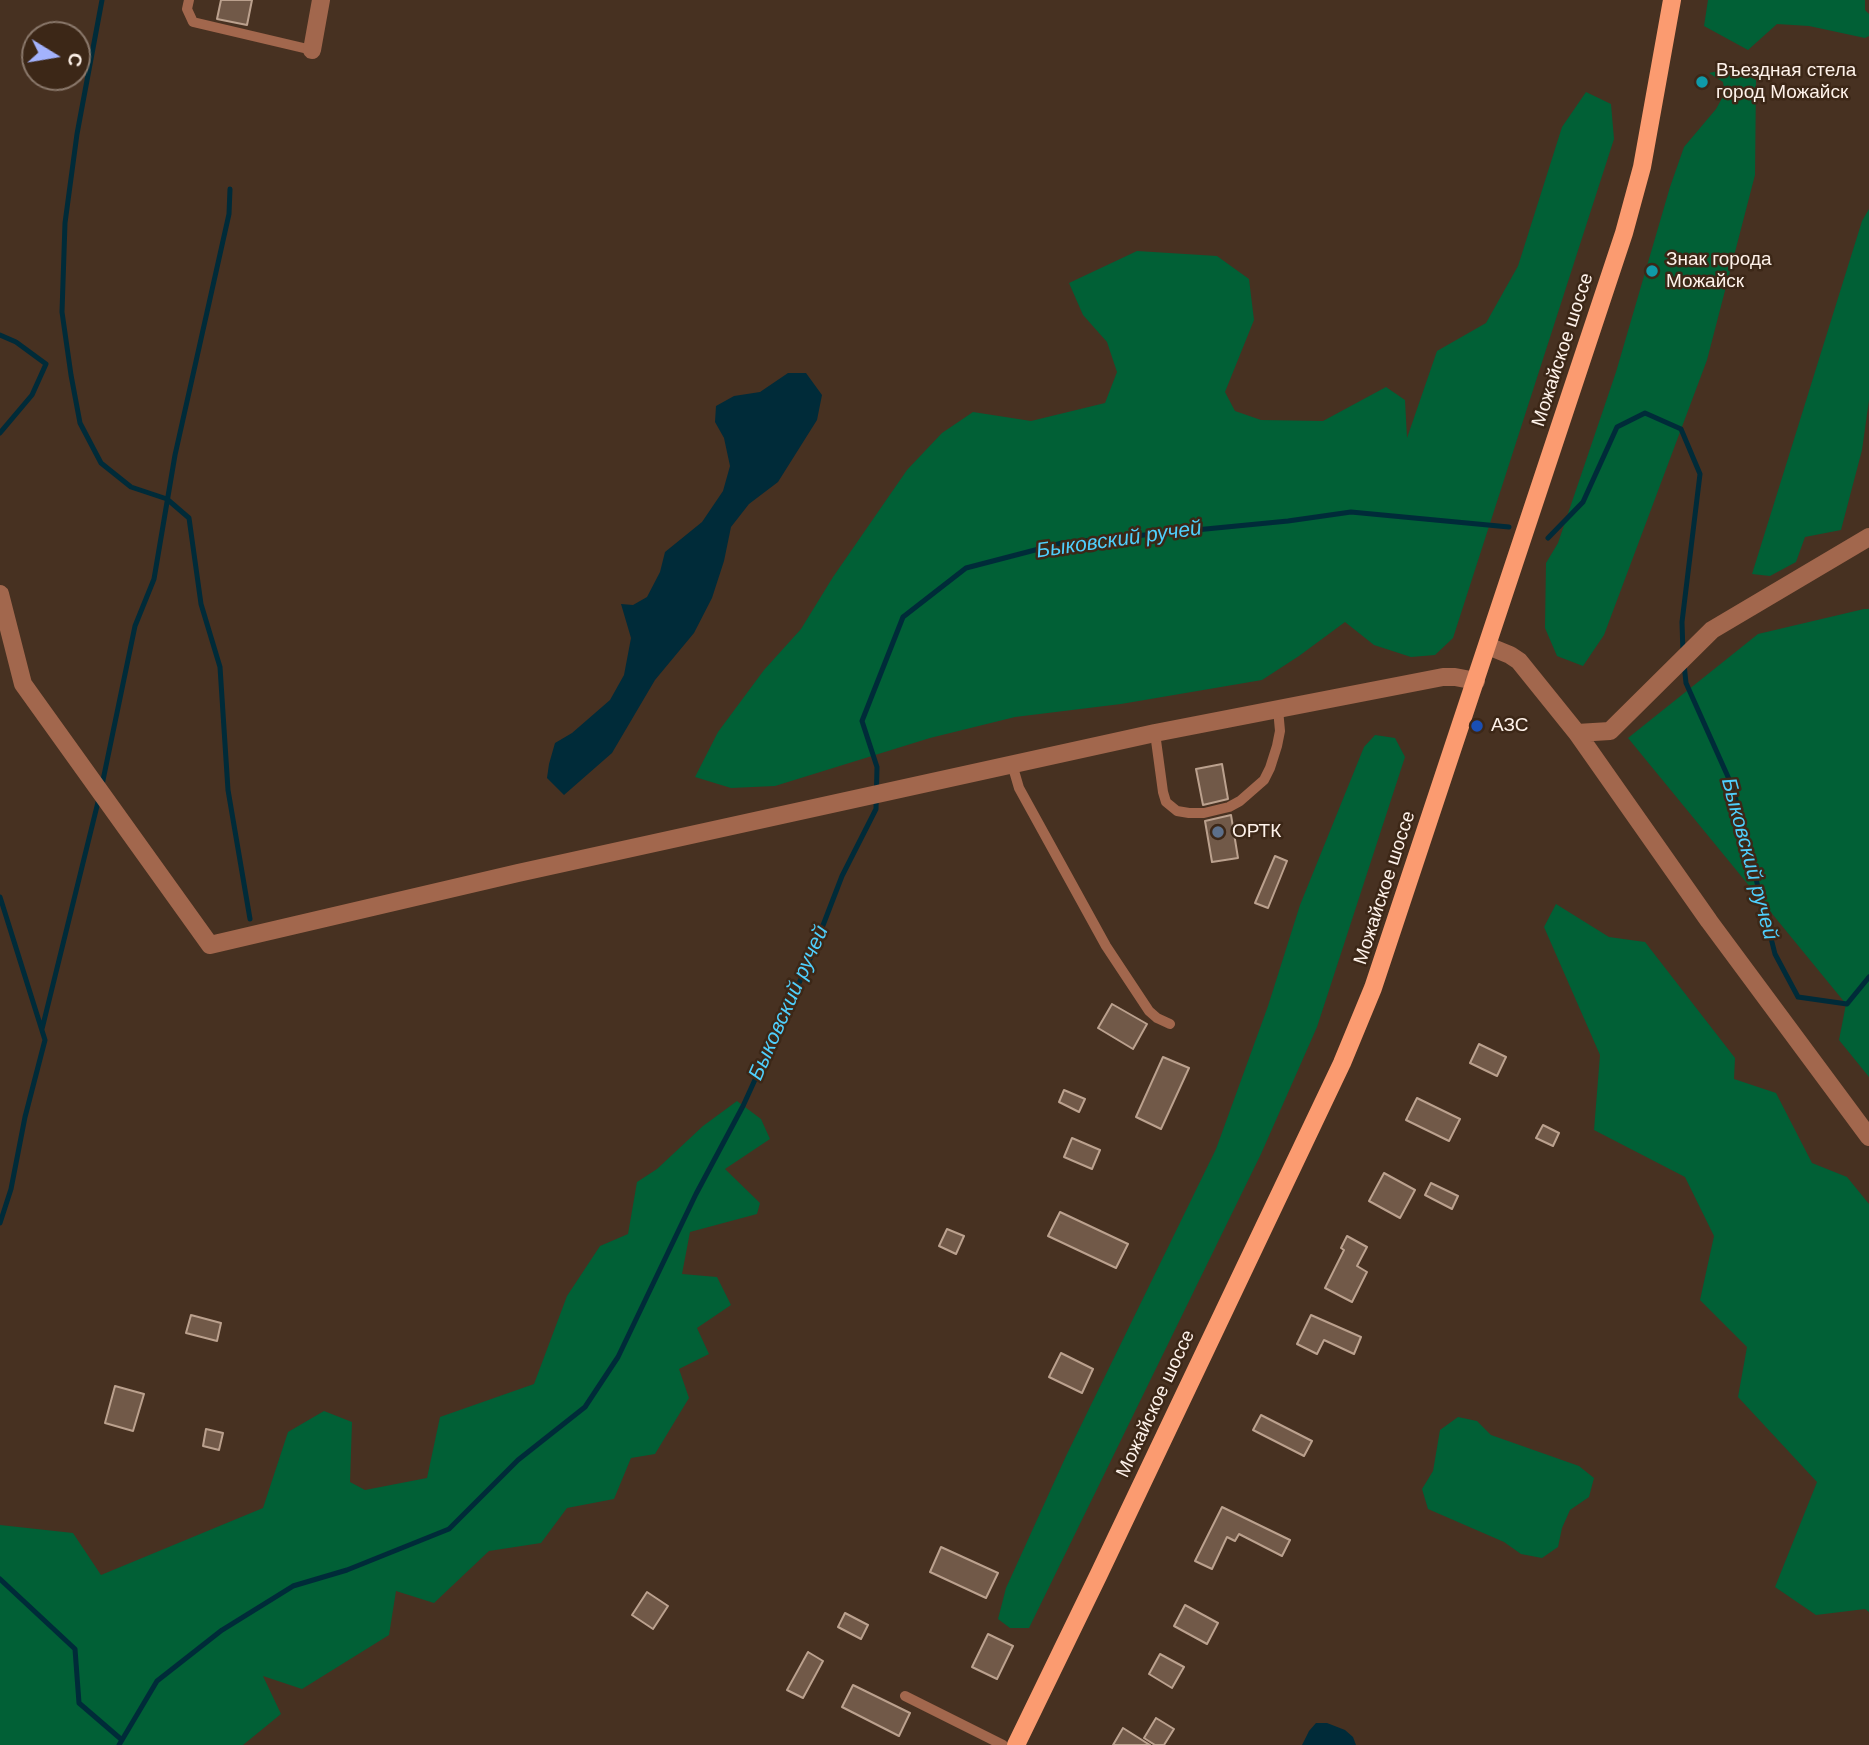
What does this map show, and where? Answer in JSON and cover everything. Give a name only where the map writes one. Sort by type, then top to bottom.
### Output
[{"type":"main road","name":"Можайское шоссе","points":[[1016,1745],[1358,1026],[1373,988],[1624,233],[1644,157],[1672,0]]},
{"type":"street","points":[[312,50],[321,0]]},
{"type":"street","points":[[1577,733],[1611,730],[1712,629],[1869,537]]},
{"type":"street","points":[[0,594],[23,684],[210,945],[518,873],[1155,733],[1443,677],[1476,681]]},
{"type":"street","points":[[1488,646],[1519,662],[1577,733],[1709,921],[1869,1137]]},
{"type":"lane","points":[[189,0],[187,9],[193,23],[312,50]]},
{"type":"lane","points":[[1155,733],[1166,802],[1177,810],[1204,813],[1229,807],[1240,801],[1264,780],[1280,732],[1279,709]]},
{"type":"lane","points":[[1012,764],[1019,788],[1106,946],[1149,1011],[1170,1024]]},
{"type":"lane","points":[[905,1696],[1003,1745]]},
{"type":"green space","points":[[1708,0],[1865,0],[1865,10],[1869,14],[1869,36],[1865,38],[1809,26],[1777,24],[1748,50],[1704,26]]},
{"type":"green space","points":[[1723,70],[1756,80],[1755,175],[1707,360],[1604,635],[1583,666],[1557,656],[1545,628],[1546,563],[1558,543],[1616,372],[1684,147],[1716,109],[1725,93],[1723,82],[1709,73]]},
{"type":"green space","points":[[1586,92],[1611,104],[1614,139],[1453,638],[1435,655],[1411,657],[1374,645],[1345,622],[1262,680],[1121,704],[1015,717],[930,738],[775,786],[731,788],[695,777],[718,732],[764,670],[801,629],[833,577],[907,470],[942,433],[973,412],[1031,421],[1105,403],[1117,372],[1107,342],[1083,315],[1069,283],[1137,251],[1217,256],[1249,279],[1254,320],[1225,392],[1235,411],[1261,420],[1323,421],[1386,387],[1405,400],[1407,438],[1437,351],[1486,323],[1518,266],[1562,127]]},
{"type":"green space","points":[[1869,209],[1869,400],[1862,450],[1841,530],[1805,537],[1796,562],[1770,576],[1752,574],[1862,221]]},
{"type":"green space","points":[[1869,609],[1869,1077],[1839,1040],[1846,1004],[1628,738],[1758,634]]},
{"type":"green space","points":[[1375,735],[1395,738],[1405,757],[1317,1027],[1261,1154],[1029,1628],[1010,1628],[998,1619],[1006,1588],[1066,1456],[1216,1149],[1268,1006],[1300,905],[1364,747]]},
{"type":"green space","points":[[1556,904],[1609,937],[1645,942],[1735,1058],[1734,1079],[1776,1093],[1812,1163],[1847,1177],[1869,1204],[1869,1612],[1865,1609],[1816,1615],[1775,1587],[1817,1482],[1738,1397],[1747,1347],[1700,1300],[1714,1236],[1685,1177],[1594,1130],[1600,1055],[1544,927]]},
{"type":"green space","points":[[737,1101],[761,1119],[770,1139],[725,1169],[760,1203],[757,1214],[690,1232],[682,1274],[717,1277],[731,1305],[697,1328],[709,1354],[679,1369],[689,1398],[655,1454],[631,1458],[614,1499],[567,1508],[541,1543],[489,1551],[434,1603],[396,1591],[389,1635],[302,1689],[263,1676],[281,1714],[243,1745],[0,1745],[0,1525],[73,1533],[101,1575],[263,1508],[288,1432],[324,1411],[352,1422],[350,1482],[365,1490],[427,1478],[440,1417],[534,1384],[567,1296],[600,1246],[628,1234],[637,1182],[657,1169],[703,1126]]},
{"type":"green space","points":[[1458,1417],[1477,1421],[1491,1435],[1579,1466],[1594,1478],[1589,1497],[1570,1510],[1558,1547],[1542,1558],[1521,1554],[1504,1542],[1428,1509],[1422,1489],[1433,1471],[1440,1430]]},
{"type":"water","points":[[788,373],[806,373],[822,395],[817,420],[778,482],[749,504],[731,527],[712,598],[694,633],[655,680],[612,753],[564,795],[547,778],[555,743],[572,733],[610,700],[624,675],[631,638],[621,604],[633,605],[647,597],[660,572],[665,552],[702,522],[723,491],[730,466],[724,438],[715,422],[716,406],[734,396],[760,392]]},
{"type":"water","points":[[1316,1723],[1327,1723],[1345,1730],[1353,1737],[1356,1745],[1302,1745]]},
{"type":"building","points":[[221,0],[252,0],[247,25],[217,19]]},
{"type":"building","points":[[1222,764],[1228,799],[1203,805],[1196,769]]},
{"type":"building","points":[[1231,815],[1238,858],[1212,862],[1205,821]]},
{"type":"building","points":[[1275,856],[1287,861],[1268,908],[1255,903]]},
{"type":"building","points":[[1112,1004],[1147,1024],[1133,1049],[1098,1028]]},
{"type":"building","points":[[1479,1044],[1506,1057],[1497,1076],[1470,1063]]},
{"type":"building","points":[[1163,1057],[1189,1068],[1161,1129],[1136,1117]]},
{"type":"building","points":[[1064,1090],[1085,1099],[1079,1112],[1059,1102]]},
{"type":"building","points":[[1417,1098],[1460,1119],[1449,1141],[1406,1120]]},
{"type":"building","points":[[1543,1125],[1559,1133],[1553,1146],[1536,1138]]},
{"type":"building","points":[[1072,1138],[1100,1150],[1092,1169],[1064,1157]]},
{"type":"building","points":[[1384,1173],[1415,1190],[1400,1218],[1369,1201]]},
{"type":"building","points":[[1431,1183],[1458,1196],[1452,1209],[1425,1195]]},
{"type":"building","points":[[1060,1212],[1128,1244],[1116,1268],[1048,1236]]},
{"type":"building","points":[[947,1229],[964,1236],[956,1254],[939,1246]]},
{"type":"building","points":[[1347,1236],[1367,1247],[1357,1266],[1367,1272],[1352,1302],[1325,1288],[1344,1250],[1341,1248]]},
{"type":"building","points":[[191,1315],[221,1323],[217,1341],[186,1333]]},
{"type":"building","points":[[1311,1315],[1361,1337],[1354,1354],[1324,1340],[1317,1354],[1297,1344]]},
{"type":"building","points":[[1061,1353],[1093,1369],[1082,1393],[1049,1377]]},
{"type":"building","points":[[115,1386],[144,1394],[133,1431],[105,1423]]},
{"type":"building","points":[[1261,1415],[1312,1441],[1304,1456],[1253,1430]]},
{"type":"building","points":[[206,1429],[223,1433],[219,1450],[203,1446]]},
{"type":"building","points":[[1222,1507],[1290,1540],[1282,1556],[1239,1534],[1235,1541],[1227,1537],[1212,1569],[1195,1561]]},
{"type":"building","points":[[941,1547],[998,1573],[986,1598],[930,1572]]},
{"type":"building","points":[[647,1592],[668,1606],[653,1629],[632,1615]]},
{"type":"building","points":[[1185,1605],[1218,1623],[1207,1644],[1174,1626]]},
{"type":"building","points":[[845,1613],[868,1625],[861,1639],[838,1627]]},
{"type":"building","points":[[988,1634],[1013,1646],[997,1679],[972,1667]]},
{"type":"building","points":[[808,1652],[823,1661],[803,1698],[787,1690]]},
{"type":"building","points":[[1160,1654],[1184,1667],[1172,1688],[1149,1674]]},
{"type":"building","points":[[853,1685],[910,1713],[899,1736],[842,1707]]},
{"type":"building","points":[[1156,1718],[1174,1729],[1164,1745],[1155,1745],[1144,1738]]},
{"type":"building","points":[[1123,1728],[1150,1745],[1113,1745]]},
{"type":"waterway","points":[[102,0],[77,134],[65,223],[62,312],[71,375],[80,423],[101,463],[131,487],[167,499],[189,518],[201,604],[220,667],[228,790],[250,919]]},
{"type":"waterway","points":[[102,785],[135,626],[154,579],[175,455],[229,214],[230,189]]},
{"type":"waterway","points":[[0,335],[16,342],[46,364],[32,395],[0,433]]},
{"type":"waterway","name":"Быковский ручей","points":[[1548,538],[1583,502],[1617,427],[1645,413],[1681,429],[1700,474],[1682,622],[1683,654]]},
{"type":"waterway","name":"Быковский ручей","points":[[119,1745],[157,1681],[222,1630],[293,1586],[347,1570],[449,1529],[518,1460],[585,1407],[618,1357],[696,1194],[743,1106],[810,959],[842,876],[876,809],[877,767],[862,721],[903,617],[966,568],[1062,543],[1288,521],[1351,512],[1509,527]]},
{"type":"waterway","name":"Быковский ручей","points":[[1684,664],[1686,683],[1733,788],[1775,954],[1798,997],[1847,1004],[1869,977]]},
{"type":"waterway","points":[[42,1029],[99,798]]},
{"type":"waterway","points":[[0,897],[45,1040],[25,1117],[11,1189],[0,1223]]},
{"type":"waterway","points":[[0,1579],[75,1649],[79,1703],[122,1740]]},
{"type":"place","name":"Въездная стела город Можайск","points":[[1702,82]]},
{"type":"place","name":"Знак города Можайск","points":[[1652,271]]},
{"type":"place","name":"АЗС","points":[[1477,726]]},
{"type":"place","name":"ОРТК","points":[[1218,832]]}]
